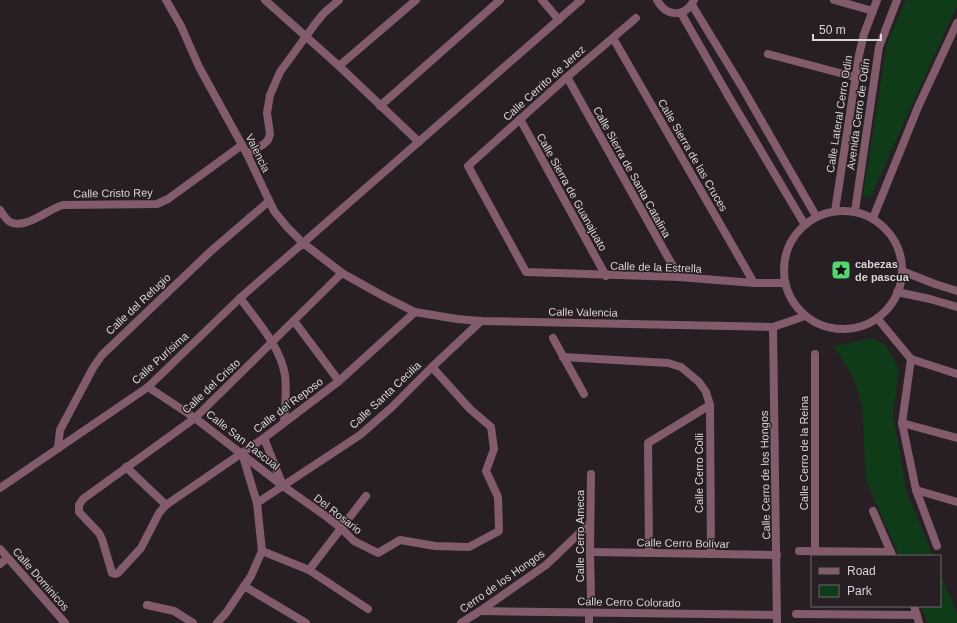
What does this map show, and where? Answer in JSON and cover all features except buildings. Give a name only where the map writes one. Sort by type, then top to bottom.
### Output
[{"type":"street","name":"Valencia","points":[[166,0],[181,26],[199,66],[247,154],[268,202],[274,211],[303,243],[342,273],[364,287]]},
{"type":"street","points":[[265,0],[306,36],[419,142]]},
{"type":"street","points":[[247,154],[268,140],[270,134],[267,113],[270,95],[280,72],[324,13],[339,0]]},
{"type":"street","points":[[338,66],[416,0]]},
{"type":"street","points":[[380,106],[500,0]]},
{"type":"street","points":[[542,0],[558,20]]},
{"type":"street","name":"Calle Purísima","points":[[0,488],[148,386],[240,298],[581,0]]},
{"type":"street","points":[[657,0],[662,9],[671,13],[681,13],[693,3],[816,216]]},
{"type":"street","points":[[834,0],[873,11]]},
{"type":"street","name":"Calle Lateral Cerro Odin","points":[[835,210],[855,77],[864,34],[877,0]]},
{"type":"street","name":"Avenida Cerro de Odín","points":[[855,211],[879,47],[897,0]]},
{"type":"street","points":[[681,13],[805,225]]},
{"type":"street","name":"Calle Cerrito de Jerez","points":[[526,272],[468,166],[567,77],[636,18]]},
{"type":"street","points":[[873,218],[918,107],[957,23]]},
{"type":"street","name":"Calle Sierra de las Cruces","points":[[613,38],[754,283]]},
{"type":"street","points":[[768,54],[855,77]]},
{"type":"street","name":"Calle Sierra de Santa Catalina","points":[[567,77],[679,277]]},
{"type":"street","name":"Calle Sierra de Guanajuato","points":[[520,119],[606,276]]},
{"type":"street","name":"Calle Cristo Rey","points":[[0,210],[9,221],[17,224],[27,223],[56,207],[63,205],[156,204],[168,199],[242,146]]},
{"type":"street","name":"Calle del Refugio","points":[[58,448],[60,430],[92,368],[102,355],[211,251],[268,202]]},
{"type":"street","points":[[835,210],[855,211],[873,218],[888,231],[898,248],[902,268],[899,287],[891,304],[877,318],[860,327],[841,329],[822,326],[805,316],[792,301],[785,283],[784,263],[789,244],[800,228],[816,216],[835,210]]},
{"type":"street","points":[[902,271],[957,291]]},
{"type":"street","name":"Calle de la Estrella","points":[[526,272],[606,276],[679,277],[754,283],[785,283]]},
{"type":"street","name":"Calle del Cristo","points":[[166,505],[159,513],[141,548],[118,573],[115,574],[111,572],[99,533],[79,512],[79,505],[83,499],[195,418],[342,273]]},
{"type":"street","name":"Calle Valencia","points":[[364,287],[415,312],[457,319],[481,321],[773,327],[805,316]]},
{"type":"street","points":[[897,292],[930,299],[957,307]]},
{"type":"street","points":[[240,298],[272,342],[282,362],[285,376],[284,422]]},
{"type":"street","name":"Calle del Reposo","points":[[166,505],[264,438],[340,381],[415,312]]},
{"type":"street","points":[[877,318],[911,359],[957,374]]},
{"type":"street","points":[[294,321],[340,381]]},
{"type":"street","name":"Calle Santa Cecilia","points":[[257,503],[360,435],[392,407],[481,321]]},
{"type":"street","name":"Calle Cerro de los Hongos","points":[[773,327],[777,619]]},
{"type":"street","points":[[552,338],[584,394]]},
{"type":"street","name":"Calle Cerro de la Reina","points":[[815,354],[815,551]]},
{"type":"street","name":"Calle Cerro Colli","points":[[563,357],[668,363],[682,367],[699,382],[706,392],[710,405],[711,554]]},
{"type":"street","points":[[911,359],[902,423],[916,490],[937,546]]},
{"type":"street","name":"Del Rosario","points":[[283,486],[327,517],[354,541],[378,553],[400,540],[435,546],[469,547],[499,531],[498,497],[486,471],[494,449],[491,427],[470,408],[432,367]]},
{"type":"street","name":"Calle San Pascual","points":[[148,386],[195,418],[283,486]]},
{"type":"street","points":[[649,553],[648,443],[710,405]]},
{"type":"street","points":[[902,423],[957,438]]},
{"type":"street","points":[[264,438],[283,486]]},
{"type":"street","points":[[217,623],[226,613],[251,576],[262,551],[257,503],[242,453]]},
{"type":"street","points":[[126,467],[166,505]]},
{"type":"street","name":"Calle Cerro Ameca","points":[[591,474],[591,598]]},
{"type":"street","points":[[916,490],[957,502]]},
{"type":"street","points":[[309,570],[366,496]]},
{"type":"street","points":[[799,551],[892,554],[873,511]]},
{"type":"street","name":"Cerro de los Hongos","points":[[461,623],[546,565],[590,523]]},
{"type":"street","name":"Calle Dominicos","points":[[0,549],[65,623]]},
{"type":"street","points":[[262,551],[309,570],[368,609]]},
{"type":"street","name":"Calle Cerro Bolívar","points":[[590,552],[777,555]]},
{"type":"street","points":[[0,564],[7,558]]},
{"type":"street","points":[[244,586],[306,623]]},
{"type":"street","points":[[147,605],[174,611],[193,623]]},
{"type":"street","points":[[796,614],[918,619],[914,607]]},
{"type":"street","name":"Calle Cerro Colorado","points":[[480,611],[777,619]]},
{"type":"street","points":[[589,613],[589,623]]},
{"type":"green space","points":[[906,0],[957,0],[957,6],[870,198],[863,195],[887,43]]},
{"type":"green space","points":[[872,338],[886,345],[899,369],[893,415],[907,493],[933,555],[899,555],[866,480],[862,404],[852,375],[834,346]]},
{"type":"green space","points":[[941,574],[957,613],[957,623],[928,623],[920,607],[941,607]]},
{"type":"place","name":"cabezas de pascua","points":[[841,270]]}]
